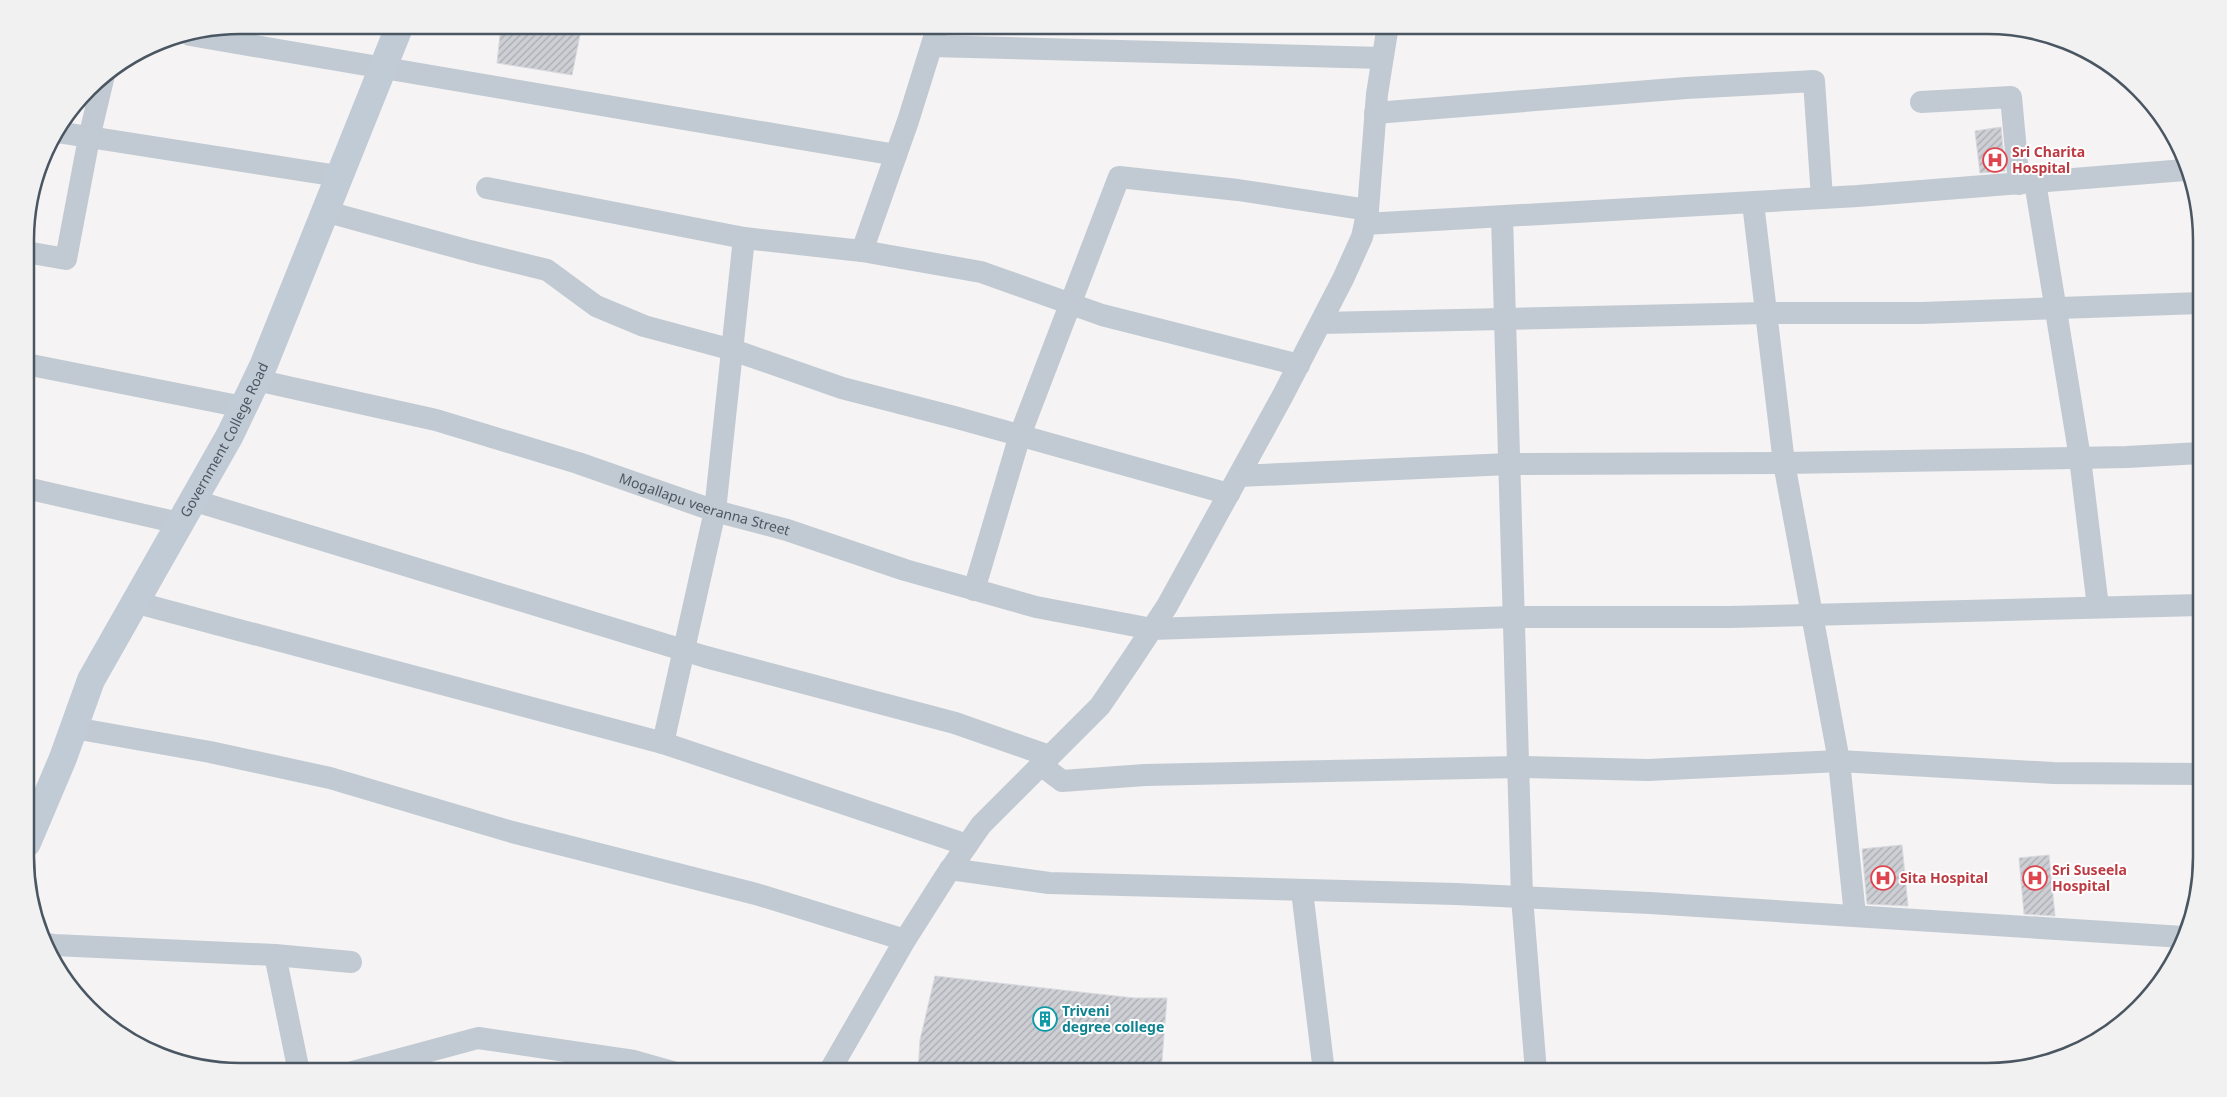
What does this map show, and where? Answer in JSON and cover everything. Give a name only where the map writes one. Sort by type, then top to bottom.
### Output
[{"type":"main road","name":"Government College Road","points":[[34,826],[74,728],[91,680],[230,435],[256,380],[396,34]]},
{"type":"street","points":[[834,1063],[905,940],[950,869],[981,825],[1100,706],[1152,629],[1167,606],[1299,365],[1362,237],[1366,217],[1375,113],[1386,34]]},
{"type":"street","points":[[862,251],[935,35],[1382,58]]},
{"type":"street","points":[[204,37],[383,66],[896,155]]},
{"type":"street","points":[[1375,113],[1686,88],[1814,81],[1822,198]]},
{"type":"street","points":[[34,253],[66,259],[89,138],[101,88]]},
{"type":"street","points":[[1921,102],[2011,97],[2054,308],[2080,458],[2098,607]]},
{"type":"street","points":[[63,133],[338,176]]},
{"type":"street","points":[[974,590],[1020,435],[1119,177],[1238,190],[1366,217],[1502,217],[1753,203],[2181,170]]},
{"type":"street","points":[[487,188],[744,238],[862,251],[981,272],[1102,314],[1299,365]]},
{"type":"street","points":[[1753,203],[1784,463],[1839,761],[1856,915]]},
{"type":"street","points":[[324,211],[547,270],[596,306],[644,326],[733,350],[842,388],[1020,435],[1234,485],[1509,464],[1784,463],[2080,458],[2193,453]]},
{"type":"street","points":[[1502,217],[1522,897],[1535,1063]]},
{"type":"street","points":[[663,743],[715,511],[744,238]]},
{"type":"street","points":[[1321,322],[1766,313],[1922,313],[2193,302]]},
{"type":"street","points":[[34,366],[243,407]]},
{"type":"street","name":"Mogallapu veeranna Street","points":[[256,380],[436,420],[578,463],[715,511],[786,530],[905,570],[974,590],[1036,607],[1152,629],[1514,617],[1812,615],[2193,605]]},
{"type":"street","points":[[34,489],[186,511],[954,723],[1045,760],[1062,780],[1145,775],[1519,767],[1648,770],[1839,761],[2053,773],[2193,774]]},
{"type":"street","points":[[134,602],[663,743],[967,845]]},
{"type":"street","points":[[74,728],[210,752],[330,778],[512,832],[756,894],[905,940]]},
{"type":"street","points":[[950,869],[1049,883],[1522,897],[1856,915],[2178,937]]},
{"type":"street","points":[[1302,891],[1323,1063]]},
{"type":"street","points":[[53,945],[275,955],[352,962]]},
{"type":"street","points":[[275,955],[297,1063]]},
{"type":"street","points":[[385,1063],[478,1038],[641,1063]]},
{"type":"building","points":[[500,34],[580,34],[572,75],[497,63]]},
{"type":"building","points":[[2001,127],[2005,171],[1980,173],[1975,131]]},
{"type":"building","points":[[1902,845],[1908,906],[1867,904],[1862,849]]},
{"type":"building","points":[[2049,855],[2055,916],[2024,914],[2019,858]]},
{"type":"building","name":"Triveni degree college","points":[[935,976],[1134,998],[1167,998],[1162,1063],[919,1063],[920,1040]]},
{"type":"place","name":"Sri Charita Hospital","points":[[1995,160]]},
{"type":"place","name":"Sita Hospital","points":[[1883,878]]},
{"type":"place","name":"Sri Suseela Hospital","points":[[2035,878]]},
{"type":"place","name":"Triveni degree college","points":[[1045,1019]]}]
